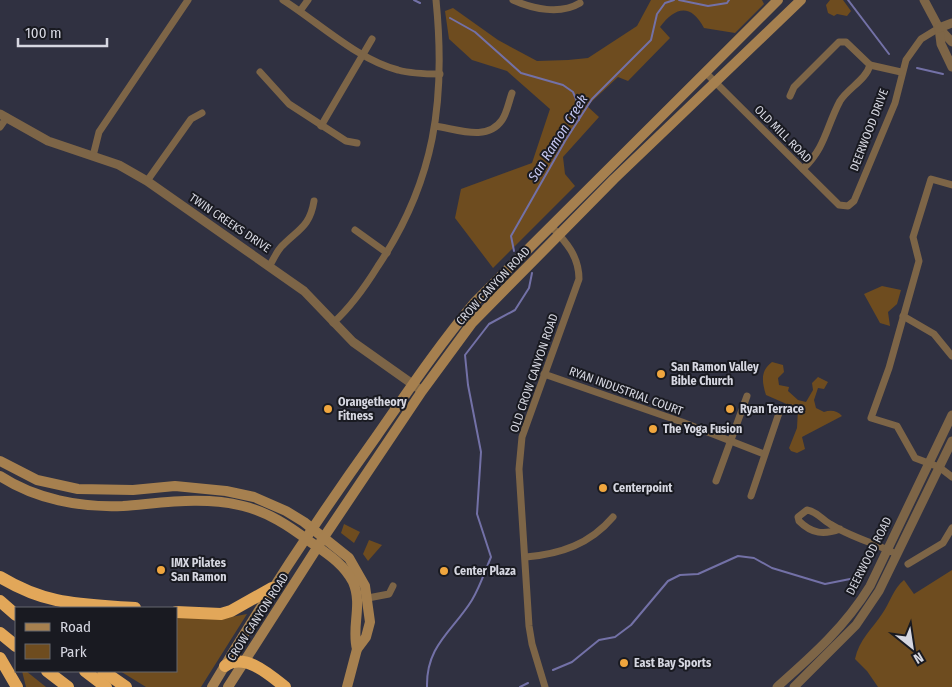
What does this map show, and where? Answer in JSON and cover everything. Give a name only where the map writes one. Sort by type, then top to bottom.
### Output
[{"type":"highway","points":[[0,577],[26,591],[50,600],[124,607]]},
{"type":"highway","points":[[178,612],[221,614],[240,607],[272,588]]},
{"type":"highway","points":[[0,601],[15,613]]},
{"type":"highway","points":[[0,634],[15,645]]},
{"type":"highway","points":[[0,658],[17,687]]},
{"type":"highway","points":[[224,666],[236,660],[245,661],[285,687]]},
{"type":"highway","points":[[48,672],[68,687]]},
{"type":"highway","points":[[86,672],[106,687]]},
{"type":"highway","points":[[104,672],[126,687]]},
{"type":"main road","name":"CROW CANYON ROAD","points":[[212,687],[272,588],[305,538],[413,384],[475,302],[778,0]]},
{"type":"main road","name":"CROW CANYON ROAD","points":[[228,687],[317,547],[422,392],[472,323],[559,234],[714,82],[801,0]]},
{"type":"main road","points":[[0,460],[37,480],[78,489],[133,490],[175,486],[254,496],[286,511],[312,528],[349,558],[365,586],[368,598],[370,622],[366,637],[357,649],[347,687]]},
{"type":"main road","points":[[0,476],[38,495],[82,504],[122,506],[175,500],[224,502],[263,512],[305,538],[343,567],[353,583],[358,608],[354,640],[357,649]]},
{"type":"street","points":[[93,156],[100,132],[188,0]]},
{"type":"street","points":[[283,0],[364,55],[397,70],[419,74],[440,74]]},
{"type":"street","points":[[300,11],[308,0]]},
{"type":"street","points":[[333,323],[353,303],[387,253],[414,203],[435,126],[440,74],[436,0]]},
{"type":"street","points":[[513,0],[560,11],[569,10],[580,3]]},
{"type":"street","points":[[924,0],[939,28],[952,42]]},
{"type":"street","name":"DEERWOOD DRIVE","points":[[848,206],[854,202],[895,103],[901,72],[906,60],[921,39],[939,28],[952,23]]},
{"type":"street","points":[[939,28],[941,44],[952,67]]},
{"type":"street","points":[[321,126],[372,39]]},
{"type":"street","points":[[790,96],[794,87],[839,42],[846,42],[870,65],[901,72]]},
{"type":"street","points":[[803,169],[816,156],[841,100],[868,72],[870,65]]},
{"type":"street","points":[[260,72],[289,104],[346,141],[356,143]]},
{"type":"street","name":"OLD MILL ROAD","points":[[705,72],[839,205],[848,206]]},
{"type":"street","points":[[435,126],[480,133],[493,129],[503,119],[512,93]]},
{"type":"street","points":[[147,181],[191,120],[202,113]]},
{"type":"street","points":[[0,127],[3,116]]},
{"type":"street","name":"TWIN CREEKS DRIVE","points":[[3,116],[48,141],[119,165],[147,181],[270,265],[304,291],[353,342],[422,392]]},
{"type":"street","points":[[952,185],[931,179],[914,238],[919,261],[889,368],[871,418],[897,426],[915,458],[940,467],[952,477]]},
{"type":"street","points":[[270,265],[282,246],[297,235],[309,219],[314,200]]},
{"type":"street","name":"OLD CROW CANYON ROAD","points":[[545,687],[532,644],[519,469],[522,438],[579,279],[579,268],[574,254],[551,226]]},
{"type":"street","points":[[355,230],[387,253]]},
{"type":"street","points":[[903,316],[934,334],[950,352]]},
{"type":"street","name":"RYAN INDUSTRIAL COURT","points":[[544,374],[732,441]]},
{"type":"street","points":[[716,482],[747,396]]},
{"type":"street","points":[[751,496],[780,410]]},
{"type":"street","name":"DEERWOOD ROAD","points":[[777,687],[817,652],[848,619],[870,586],[952,414]]},
{"type":"street","name":"DEERWOOD ROAD","points":[[794,687],[856,625],[879,590],[952,440]]},
{"type":"street","points":[[732,441],[764,454]]},
{"type":"street","points":[[840,528],[823,534],[815,532],[804,527],[799,521],[798,516],[807,510],[816,512],[830,524],[840,528],[896,554]]},
{"type":"street","points":[[526,557],[547,555],[579,546],[606,526],[613,517]]},
{"type":"street","points":[[908,564],[943,543],[952,528]]},
{"type":"street","points":[[368,598],[389,594],[393,586]]},
{"type":"green space","points":[[651,0],[762,0],[764,4],[735,33],[704,28],[699,20],[689,12],[678,12],[666,20],[660,27],[670,38],[628,81],[618,77],[587,106],[599,117],[563,157],[565,174],[575,186],[493,268],[455,218],[461,189],[532,163],[550,109],[507,71],[472,60],[449,39],[445,11],[453,8],[498,40],[537,61],[568,60],[588,58],[637,26]]},
{"type":"green space","points":[[830,0],[843,0],[851,11],[847,16],[837,14],[834,16],[828,13],[826,5]]},
{"type":"green space","points":[[882,286],[901,290],[897,304],[888,312],[890,326],[880,323],[864,294]]},
{"type":"green space","points":[[772,362],[783,365],[784,372],[778,378],[779,385],[789,387],[788,391],[798,400],[806,402],[813,390],[812,383],[818,377],[828,382],[824,389],[818,388],[814,400],[816,408],[824,412],[836,412],[842,416],[802,437],[805,449],[797,453],[789,448],[797,428],[798,409],[766,395],[763,377],[765,369]]},
{"type":"green space","points":[[344,524],[360,532],[354,543],[341,533]]},
{"type":"green space","points":[[369,540],[382,545],[368,561],[363,554]]},
{"type":"green space","points":[[952,570],[952,687],[878,687],[867,671],[855,659],[863,640],[904,580],[914,594]]},
{"type":"green space","points":[[247,614],[201,687],[146,687],[122,672],[178,672],[178,618],[226,618]]},
{"type":"green space","points":[[22,672],[27,672],[46,687],[26,687]]},
{"type":"waterway","points":[[414,0],[420,3]]},
{"type":"waterway","name":"San Ramon Creek","points":[[514,251],[511,236],[565,141],[592,99],[651,40],[657,14],[665,3],[674,0]]},
{"type":"waterway","name":"San Ramon Creek","points":[[679,0],[708,6],[727,3],[729,0]]},
{"type":"waterway","points":[[848,0],[889,54]]},
{"type":"waterway","points":[[450,18],[475,32],[521,73],[563,85],[573,92],[578,104],[579,120]]},
{"type":"waterway","points":[[917,68],[943,74]]},
{"type":"waterway","name":"San Ramon Creek","points":[[427,687],[428,672],[436,649],[472,600],[491,557],[477,514],[481,452],[468,385],[465,355],[489,324],[515,310],[529,288],[532,273]]},
{"type":"waterway","points":[[553,670],[572,662],[599,640],[615,637],[631,625],[668,581],[680,575],[698,574],[738,556],[754,558],[772,568],[825,584],[860,577]]},
{"type":"waterway","points":[[520,687],[528,683]]},
{"type":"place","name":"San Ramon Valley Bible Church","points":[[661,374]]},
{"type":"place","name":"Orangetheory Fitness","points":[[328,409]]},
{"type":"place","name":"Ryan Terrace","points":[[730,409]]},
{"type":"place","name":"The Yoga Fusion","points":[[653,429]]},
{"type":"place","name":"Centerpoint","points":[[603,488]]},
{"type":"place","name":"IMX Pilates San Ramon","points":[[161,570]]},
{"type":"place","name":"Center Plaza","points":[[444,571]]},
{"type":"place","name":"East Bay Sports","points":[[624,663]]}]
